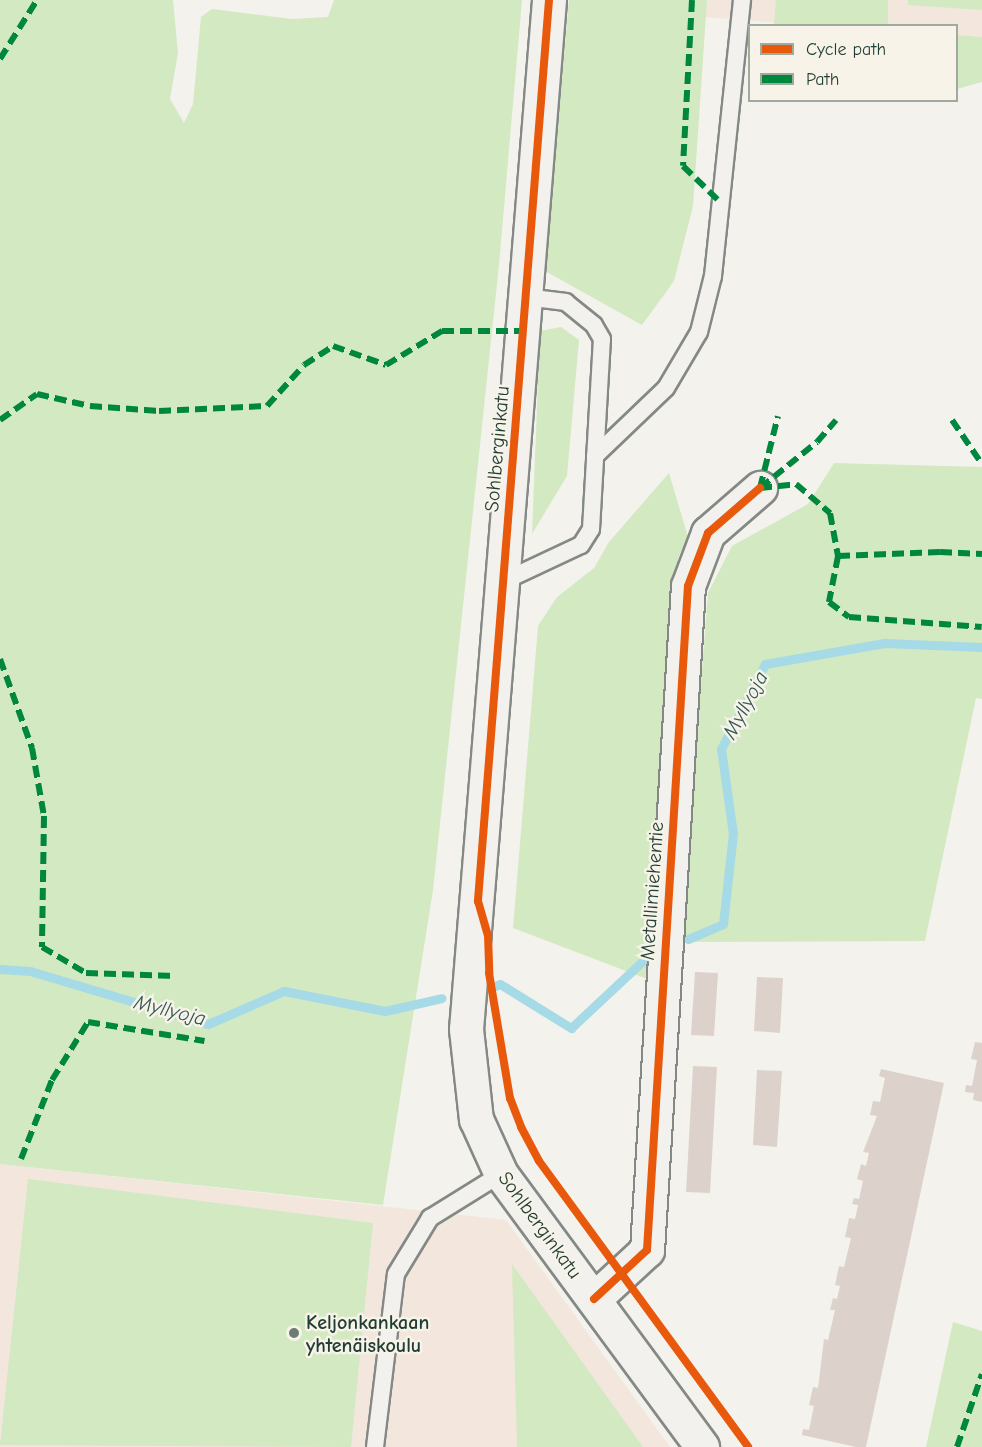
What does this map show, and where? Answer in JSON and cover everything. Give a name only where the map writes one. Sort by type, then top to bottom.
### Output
[{"type":"street","name":"Sohlberginkatu","points":[[549,0],[527,297],[466,1029],[476,1119],[501,1173],[702,1447]]},
{"type":"street","name":"Metallimiehentie","points":[[594,1299],[647,1250],[688,590],[708,533],[760,488]]},
{"type":"lane","points":[[595,456],[666,388],[699,332],[713,276],[742,0]]},
{"type":"lane","points":[[502,582],[581,545],[591,529],[602,339],[594,325],[566,302],[527,297]]},
{"type":"lane","points":[[375,1447],[396,1274],[430,1218],[501,1173]]},
{"type":"shaded area","points":[[707,0],[982,0],[982,37],[958,35],[958,24],[794,24],[705,17]]},
{"type":"shaded area","name":"Keljonkankaan yhtenäiskoulu","points":[[0,1164],[506,1220],[670,1447],[0,1447]]},
{"type":"green space","points":[[0,0],[173,0],[178,53],[170,99],[184,123],[193,104],[201,17],[212,9],[292,19],[328,17],[334,0],[522,0],[499,265],[433,890],[383,1205],[0,1164]]},
{"type":"green space","points":[[569,0],[707,0],[693,206],[674,281],[642,325],[545,271]]},
{"type":"green space","points":[[776,0],[888,0],[888,24],[774,24]]},
{"type":"green space","points":[[908,0],[982,0],[982,10],[908,5]]},
{"type":"green space","points":[[958,35],[982,37],[982,82],[958,89]]},
{"type":"green space","points":[[561,327],[579,340],[567,476],[532,534],[540,331]]},
{"type":"green space","points":[[834,463],[982,467],[982,699],[976,698],[925,941],[681,942],[708,593],[732,546],[808,504]]},
{"type":"green space","points":[[669,473],[688,537],[678,558],[655,982],[513,928],[538,626],[557,597],[594,568],[609,542]]},
{"type":"green space","points":[[28,1179],[373,1223],[351,1447],[0,1445]]},
{"type":"green space","points":[[512,1264],[643,1447],[517,1447]]},
{"type":"green space","points":[[953,1322],[982,1331],[982,1447],[926,1447]]},
{"type":"building","points":[[695,972],[718,973],[714,1036],[691,1035]]},
{"type":"building","points":[[757,977],[783,978],[780,1033],[754,1031]]},
{"type":"building","points":[[975,1042],[982,1043],[982,1102],[973,1100],[974,1093],[965,1092],[966,1085],[972,1086],[977,1060],[971,1059]]},
{"type":"building","points":[[693,1066],[717,1067],[710,1193],[686,1192]]},
{"type":"building","points":[[881,1069],[944,1083],[866,1447],[856,1447],[802,1435],[803,1429],[809,1430],[814,1406],[809,1405],[813,1387],[818,1388],[824,1339],[828,1340],[835,1310],[830,1310],[833,1298],[837,1299],[840,1286],[835,1285],[839,1266],[844,1267],[851,1238],[845,1237],[849,1218],[855,1219],[858,1205],[852,1204],[854,1198],[859,1199],[863,1181],[857,1179],[861,1164],[866,1166],[869,1153],[863,1152],[877,1116],[870,1115],[873,1101],[880,1102],[885,1078],[879,1076]]},
{"type":"building","points":[[757,1070],[782,1071],[777,1147],[753,1145]]},
{"type":"waterway","name":"Myllyoja","points":[[688,939],[723,924],[733,834],[721,749],[765,664],[884,643],[982,647]]},
{"type":"waterway","name":"Myllyoja","points":[[495,986],[500,984],[571,1028],[647,957]]},
{"type":"waterway","name":"Myllyoja","points":[[0,969],[30,971],[208,1024],[284,991],[385,1011],[442,998]]},
{"type":"marked path","points":[[0,59],[37,0]]},
{"type":"marked path","points":[[692,0],[683,166],[721,203]]},
{"type":"marked path","points":[[0,420],[37,394],[90,406],[159,411],[267,406],[304,365],[333,346],[386,365],[442,331],[524,331]]},
{"type":"marked path","points":[[760,488],[778,416]]},
{"type":"marked path","points":[[760,488],[817,442],[836,420]]},
{"type":"marked path","points":[[952,420],[982,464]]},
{"type":"marked path","points":[[760,488],[796,484],[830,513],[838,556],[940,552],[982,554]]},
{"type":"marked path","points":[[838,556],[829,602],[849,617],[982,627]]},
{"type":"marked path","points":[[0,659],[32,748],[44,816],[42,947],[86,973],[175,976]]},
{"type":"marked path","points":[[21,1159],[52,1080],[88,1022],[204,1041]]},
{"type":"marked path","points":[[957,1447],[982,1374]]},
{"type":"cycle path","points":[[549,0],[478,901],[488,935],[489,973],[510,1098],[521,1127],[539,1161],[748,1447]]},
{"type":"cycle path","points":[[594,1299],[647,1250],[688,586],[708,533],[760,488]]},
{"type":"place","name":"Keljonkankaan yhtenäiskoulu","points":[[294,1333]]}]
